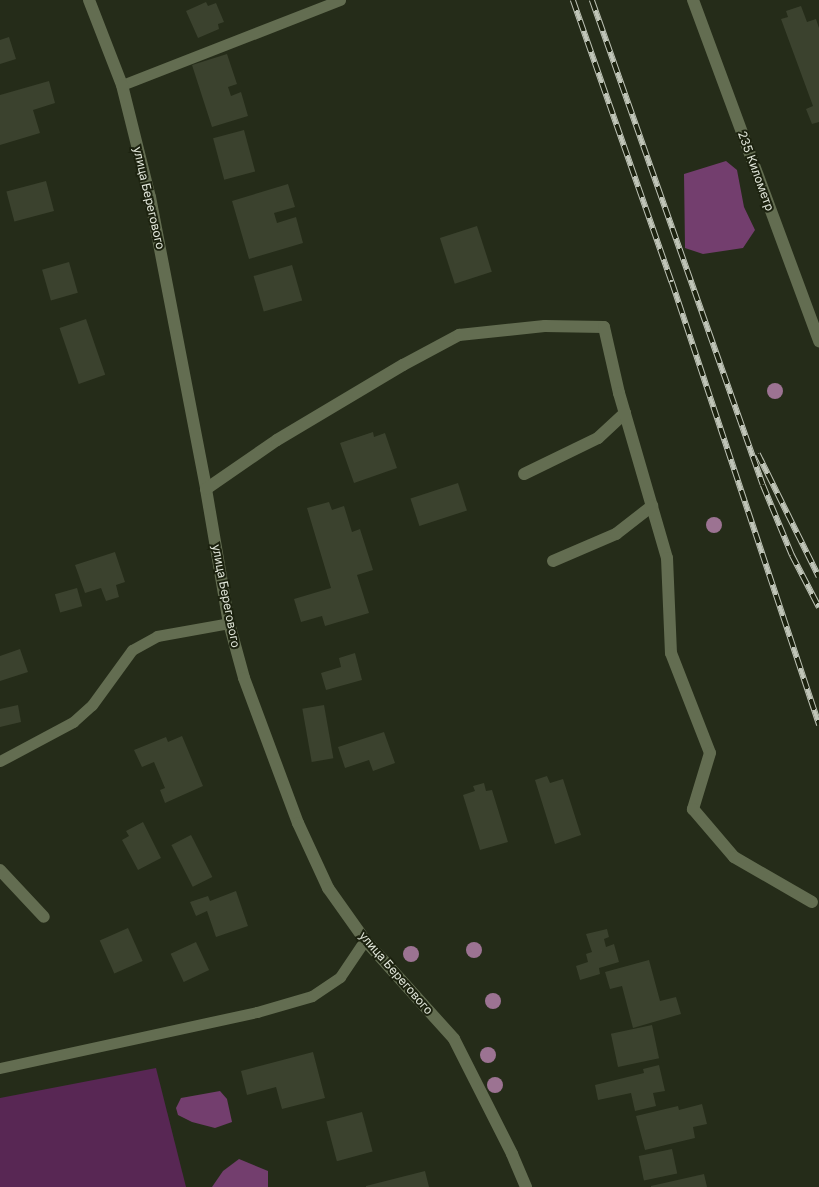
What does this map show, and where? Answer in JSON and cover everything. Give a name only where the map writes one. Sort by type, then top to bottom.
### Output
[{"type":"street","name":"улица Берегового","points":[[89,0],[122,85],[150,197],[206,489],[229,623],[244,678],[298,823],[328,888],[365,940],[454,1038],[512,1154],[526,1187]]},
{"type":"street","name":"235 Километр","points":[[693,0],[819,341]]},
{"type":"street","points":[[206,489],[286,435],[403,364],[459,335],[545,326],[604,327],[625,413],[668,558],[671,653],[710,753],[693,809],[734,856],[812,902]]},
{"type":"street","points":[[524,474],[598,438],[625,413]]},
{"type":"street","points":[[553,561],[616,534],[652,506]]},
{"type":"street","points":[[0,870],[44,917]]},
{"type":"lane","points":[[122,85],[340,0]]},
{"type":"lane","points":[[0,761],[73,722],[92,705],[132,650],[157,636],[229,623]]},
{"type":"lane","points":[[0,1068],[257,1012],[312,996],[340,977],[365,940]]},
{"type":"shaded area","points":[[726,161],[737,170],[744,207],[755,230],[743,248],[703,254],[685,248],[684,174]]},
{"type":"shaded area","points":[[156,1068],[186,1187],[0,1187],[0,1098]]},
{"type":"shaded area","points":[[220,1091],[227,1099],[232,1122],[215,1128],[192,1122],[178,1115],[176,1108],[181,1098]]},
{"type":"shaded area","points":[[239,1159],[268,1171],[268,1187],[212,1187],[223,1171]]},
{"type":"building","points":[[206,2],[208,6],[216,3],[224,22],[218,24],[219,29],[198,38],[186,11]]},
{"type":"building","points":[[801,6],[807,22],[816,19],[819,28],[819,122],[812,124],[806,109],[813,106],[781,19],[788,17],[786,11]]},
{"type":"building","points":[[9,37],[16,59],[0,64],[0,40]]},
{"type":"building","points":[[227,54],[237,84],[228,87],[231,96],[241,92],[248,116],[212,127],[192,65]]},
{"type":"building","points":[[49,81],[55,103],[33,110],[40,133],[0,145],[0,95]]},
{"type":"building","points":[[244,130],[255,172],[224,180],[213,138]]},
{"type":"building","points":[[46,181],[54,211],[14,222],[6,192]]},
{"type":"building","points":[[288,184],[295,207],[274,213],[277,223],[296,217],[303,243],[249,259],[232,201]]},
{"type":"building","points":[[477,226],[492,272],[455,284],[440,238]]},
{"type":"building","points":[[69,262],[78,293],[51,300],[42,270]]},
{"type":"building","points":[[292,265],[302,301],[264,312],[254,276]]},
{"type":"building","points":[[86,319],[105,375],[79,384],[60,328]]},
{"type":"building","points":[[373,432],[374,437],[385,433],[397,468],[354,483],[340,443]]},
{"type":"building","points":[[458,483],[467,511],[419,526],[410,498]]},
{"type":"building","points":[[329,502],[332,510],[344,506],[352,532],[360,529],[373,570],[357,575],[369,613],[325,626],[322,616],[301,622],[294,599],[331,588],[307,508]]},
{"type":"building","points":[[115,552],[125,582],[116,585],[119,597],[106,601],[101,588],[85,593],[75,565]]},
{"type":"building","points":[[77,588],[82,606],[60,613],[55,594]]},
{"type":"building","points":[[20,649],[28,672],[0,681],[0,656]]},
{"type":"building","points":[[355,653],[362,680],[326,690],[321,673],[341,667],[339,658]]},
{"type":"building","points":[[18,705],[21,722],[0,727],[0,709]]},
{"type":"building","points":[[324,705],[333,758],[312,762],[302,709]]},
{"type":"building","points":[[384,732],[395,763],[373,771],[369,760],[345,768],[338,747]]},
{"type":"building","points":[[182,736],[203,786],[165,803],[160,790],[165,788],[154,762],[142,767],[134,750],[166,737],[168,742]]},
{"type":"building","points":[[547,776],[550,783],[563,779],[581,835],[555,844],[535,780]]},
{"type":"building","points":[[484,783],[486,791],[492,790],[508,842],[480,850],[463,795],[475,791],[473,786]]},
{"type":"building","points":[[143,822],[161,858],[138,870],[122,840],[129,836],[126,831]]},
{"type":"building","points":[[191,835],[212,877],[193,887],[171,845]]},
{"type":"building","points":[[236,891],[248,926],[216,937],[207,911],[196,916],[190,902],[208,896],[210,901]]},
{"type":"building","points":[[128,928],[143,961],[114,973],[100,941]]},
{"type":"building","points":[[607,929],[609,937],[604,939],[606,947],[614,944],[619,962],[599,968],[600,974],[580,980],[576,966],[588,962],[586,954],[592,952],[586,934]]},
{"type":"building","points":[[196,942],[209,970],[184,982],[171,954]]},
{"type":"building","points":[[649,960],[660,1001],[676,997],[681,1014],[633,1028],[622,986],[610,989],[605,972]]},
{"type":"building","points":[[652,1025],[659,1058],[618,1067],[611,1034]]},
{"type":"building","points":[[313,1052],[325,1098],[282,1109],[276,1087],[247,1095],[241,1071]]},
{"type":"building","points":[[659,1065],[665,1091],[653,1093],[656,1106],[635,1111],[631,1093],[598,1100],[595,1085],[644,1073],[643,1069]]},
{"type":"building","points":[[702,1104],[707,1124],[693,1127],[695,1138],[645,1150],[636,1116],[678,1106],[679,1110]]},
{"type":"building","points":[[362,1112],[373,1152],[337,1161],[326,1122]]},
{"type":"building","points":[[672,1149],[677,1173],[644,1181],[639,1156]]},
{"type":"building","points":[[425,1171],[429,1187],[366,1187],[366,1186]]},
{"type":"building","points":[[704,1174],[707,1187],[651,1187],[651,1186]]},
{"type":"railway","points":[[573,0],[672,282],[819,725]]},
{"type":"railway","points":[[592,0],[763,485],[792,555],[819,607]]},
{"type":"railway","points":[[758,454],[819,577]]}]
